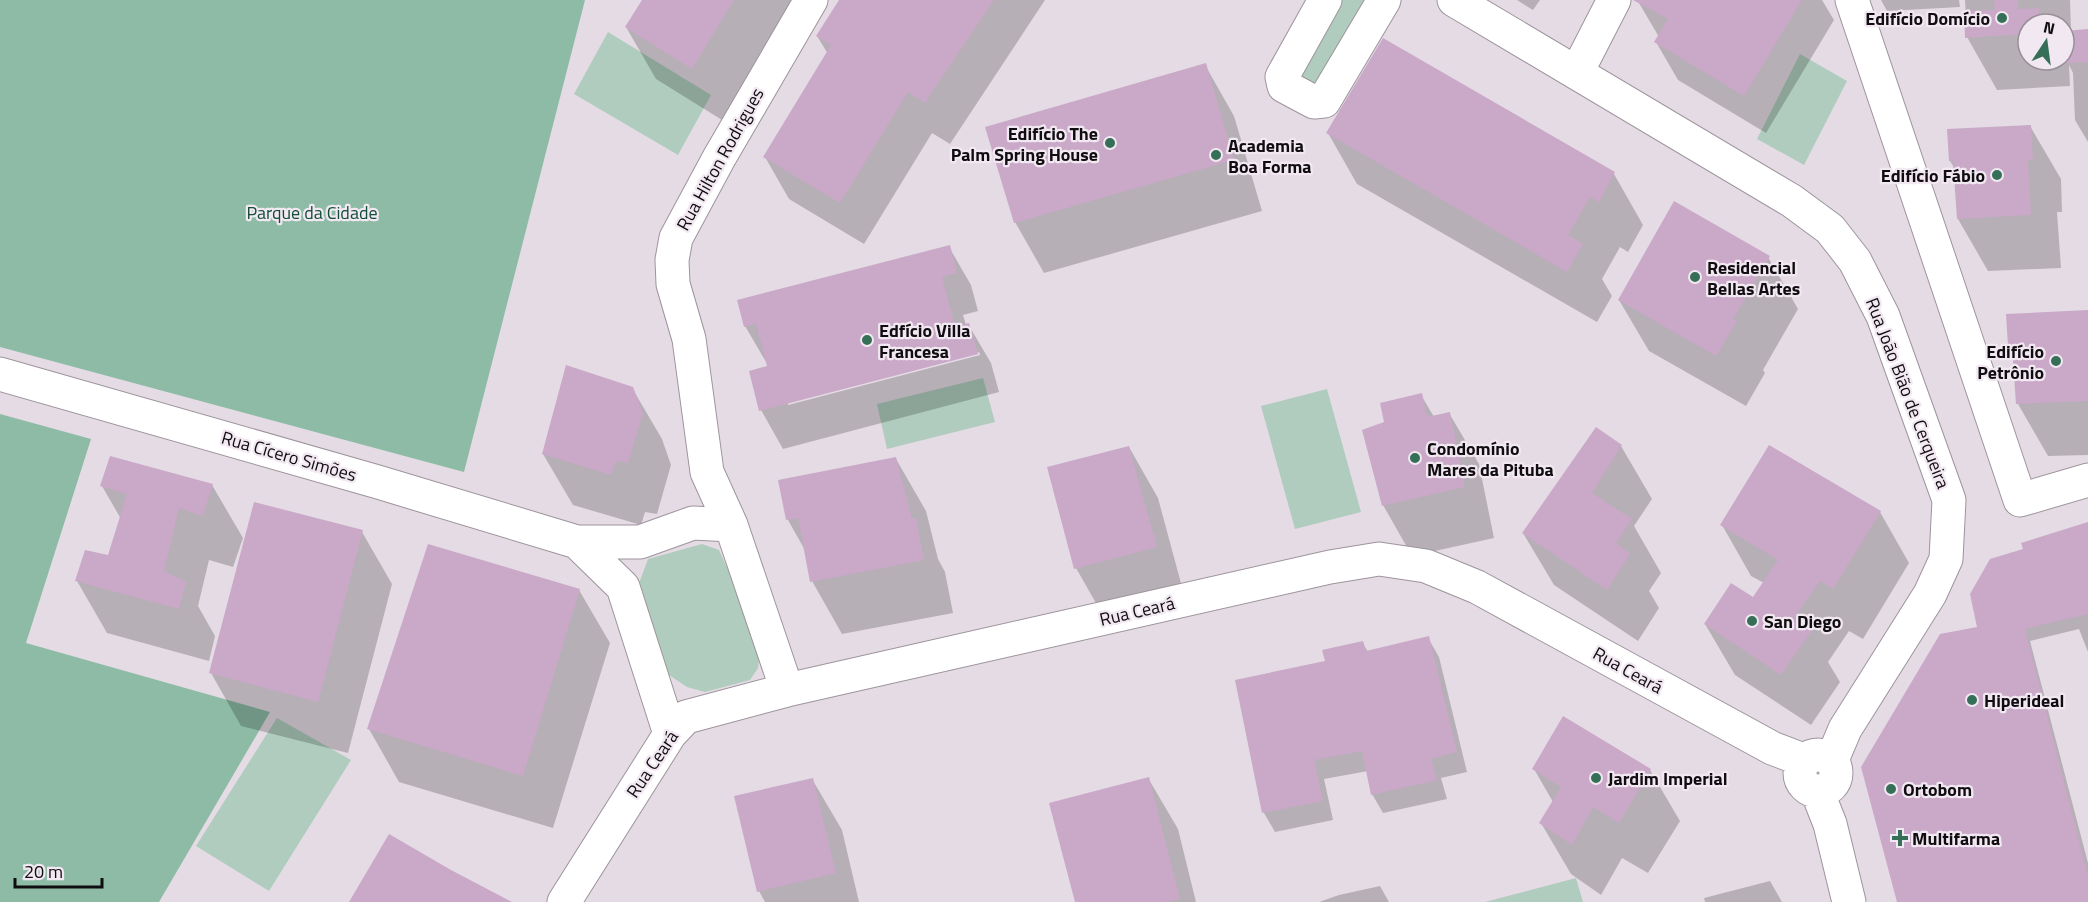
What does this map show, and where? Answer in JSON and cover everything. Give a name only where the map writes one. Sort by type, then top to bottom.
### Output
[{"type":"street","name":"Rua Hilton Rodrigues","points":[[787,690],[731,525],[707,472],[689,339],[674,284],[672,260],[676,238],[719,158],[811,0]]},
{"type":"street","points":[[1325,0],[1282,77],[1284,86],[1314,102],[1324,101],[1384,0]]},
{"type":"street","name":"Rua João Bião de Cerqueira","points":[[1454,0],[1792,201],[1830,228],[1855,261],[1883,316],[1949,500],[1946,560],[1930,594],[1817,771]]},
{"type":"street","points":[[1577,72],[1614,0]]},
{"type":"street","points":[[1852,0],[2020,500],[2088,480]]},
{"type":"street","name":"Rua Cícero Simões","points":[[0,374],[577,542],[640,542],[693,523],[731,525]]},
{"type":"street","name":"Rua Hilton Rodrigues","points":[[693,523],[707,472]]},
{"type":"street","name":"Rua Cícero Simões","points":[[577,542],[623,587],[670,734]]},
{"type":"street","points":[[623,587],[624,562],[630,550],[640,542]]},
{"type":"street","name":"Rua Ceará","points":[[564,902],[670,734],[686,717],[787,690],[1330,567],[1379,560],[1426,566],[1477,587],[1817,771]]},
{"type":"street","points":[[1817,771],[1849,902]]},
{"type":"green space","name":"Parque da Cidade","points":[[0,0],[585,0],[464,472],[0,347]]},
{"type":"green space","points":[[1337,0],[1382,0],[1326,99],[1292,79]]},
{"type":"green space","points":[[608,32],[711,95],[678,155],[574,94]]},
{"type":"green space","points":[[1800,54],[1847,81],[1804,165],[1757,139]]},
{"type":"green space","points":[[983,378],[995,422],[887,449],[877,404]]},
{"type":"green space","points":[[1327,389],[1361,512],[1295,529],[1261,406]]},
{"type":"green space","points":[[0,414],[91,439],[26,643],[270,712],[159,902],[0,902]]},
{"type":"green space","points":[[702,544],[719,550],[740,596],[760,650],[758,668],[750,680],[705,692],[687,687],[669,675],[638,586],[648,559]]},
{"type":"green space","points":[[277,718],[351,760],[269,891],[196,846]]},
{"type":"green space","points":[[1576,878],[1583,902],[1485,902]]},
{"type":"building","points":[[642,0],[734,0],[692,69],[625,27]]},
{"type":"building","points":[[839,0],[994,0],[925,103],[908,92],[840,203],[763,157],[831,45],[816,36]]},
{"type":"building","points":[[1633,0],[1802,0],[1744,96],[1654,42],[1668,19]]},
{"type":"building","name":"Edifício Domício","points":[[1994,0],[2018,0],[2018,9],[2039,8],[2039,12],[2016,12],[2016,35],[1965,38],[1964,11],[1995,10]]},
{"type":"building","points":[[2088,29],[2088,62],[2076,63],[2076,30]]},
{"type":"building","points":[[1383,38],[1615,172],[1599,202],[1590,197],[1568,235],[1583,244],[1567,272],[1326,133]]},
{"type":"building","name":"Edifício The Palm Spring House","points":[[1206,63],[1234,160],[1014,223],[985,127]]},
{"type":"building","name":"Edifício Fábio","points":[[2031,125],[2033,160],[2028,160],[2031,215],[1957,219],[1953,161],[1949,161],[1947,129]]},
{"type":"building","name":"Residencial Bellas Artes","points":[[1674,201],[1770,256],[1733,319],[1737,321],[1716,356],[1618,300]]},
{"type":"building","name":"Edfício Villa Francesa","points":[[950,245],[957,273],[942,277],[955,326],[969,323],[978,354],[759,411],[749,371],[767,366],[756,324],[744,327],[737,300]]},
{"type":"building","name":"Edifício Petrônio","points":[[2088,310],[2088,401],[2016,404],[2012,346],[2008,346],[2006,314]]},
{"type":"building","points":[[566,365],[633,387],[643,413],[628,463],[616,461],[611,475],[542,454]]},
{"type":"building","name":"Condomínio Mares da Pituba","points":[[1422,393],[1427,417],[1450,412],[1465,487],[1382,506],[1362,430],[1384,422],[1380,403]]},
{"type":"building","points":[[1596,427],[1622,445],[1592,493],[1632,519],[1616,543],[1630,554],[1607,590],[1522,533]]},
{"type":"building","points":[[1769,445],[1881,511],[1833,589],[1820,581],[1794,618],[1812,630],[1781,675],[1704,624],[1731,583],[1753,597],[1778,560],[1720,525]]},
{"type":"building","points":[[1129,446],[1157,547],[1074,569],[1047,467]]},
{"type":"building","points":[[110,456],[213,484],[203,516],[179,508],[164,571],[186,582],[179,609],[75,581],[85,550],[108,555],[127,494],[100,486]]},
{"type":"building","points":[[896,457],[912,519],[916,518],[924,560],[810,582],[798,518],[786,520],[778,480]]},
{"type":"building","points":[[254,502],[363,530],[318,702],[209,673]]},
{"type":"building","name":"Hiperideal","points":[[2088,522],[2088,614],[2025,629],[2088,876],[2088,902],[1897,902],[1861,767],[1940,634],[1977,627],[1970,594],[1990,559],[2023,549],[2021,543]]},
{"type":"building","points":[[428,544],[580,589],[523,776],[367,729]]},
{"type":"building","points":[[1429,636],[1457,752],[1431,759],[1437,780],[1371,795],[1362,751],[1314,760],[1323,801],[1262,813],[1235,680],[1325,661],[1322,650],[1363,641],[1366,651]]},
{"type":"building","name":"Jardim Imperial","points":[[1563,716],[1651,769],[1619,823],[1593,807],[1572,845],[1539,823],[1561,787],[1532,769]]},
{"type":"building","points":[[1149,777],[1180,899],[1166,902],[1075,902],[1049,803]]},
{"type":"building","points":[[813,778],[836,873],[757,892],[734,796]]},
{"type":"building","points":[[389,834],[451,870],[512,902],[349,902]]},
{"type":"place","name":"Edifício Domício","points":[[2002,18]]},
{"type":"place","name":"Edifício The Palm Spring House","points":[[1110,143]]},
{"type":"place","name":"Academia Boa Forma","points":[[1216,155]]},
{"type":"place","name":"Edifício Fábio","points":[[1997,175]]},
{"type":"place","name":"Residencial Bellas Artes","points":[[1695,277]]},
{"type":"place","name":"Edfício Villa Francesa","points":[[867,340]]},
{"type":"place","name":"Edifício Petrônio","points":[[2056,361]]},
{"type":"place","name":"Condomínio Mares da Pituba","points":[[1415,458]]},
{"type":"place","name":"San Diego","points":[[1752,621]]},
{"type":"place","name":"Hiperideal","points":[[1972,700]]},
{"type":"place","name":"Jardim Imperial","points":[[1596,778]]},
{"type":"place","name":"Ortobom","points":[[1891,789]]},
{"type":"place","name":"Multifarma","points":[[1900,838]]}]
